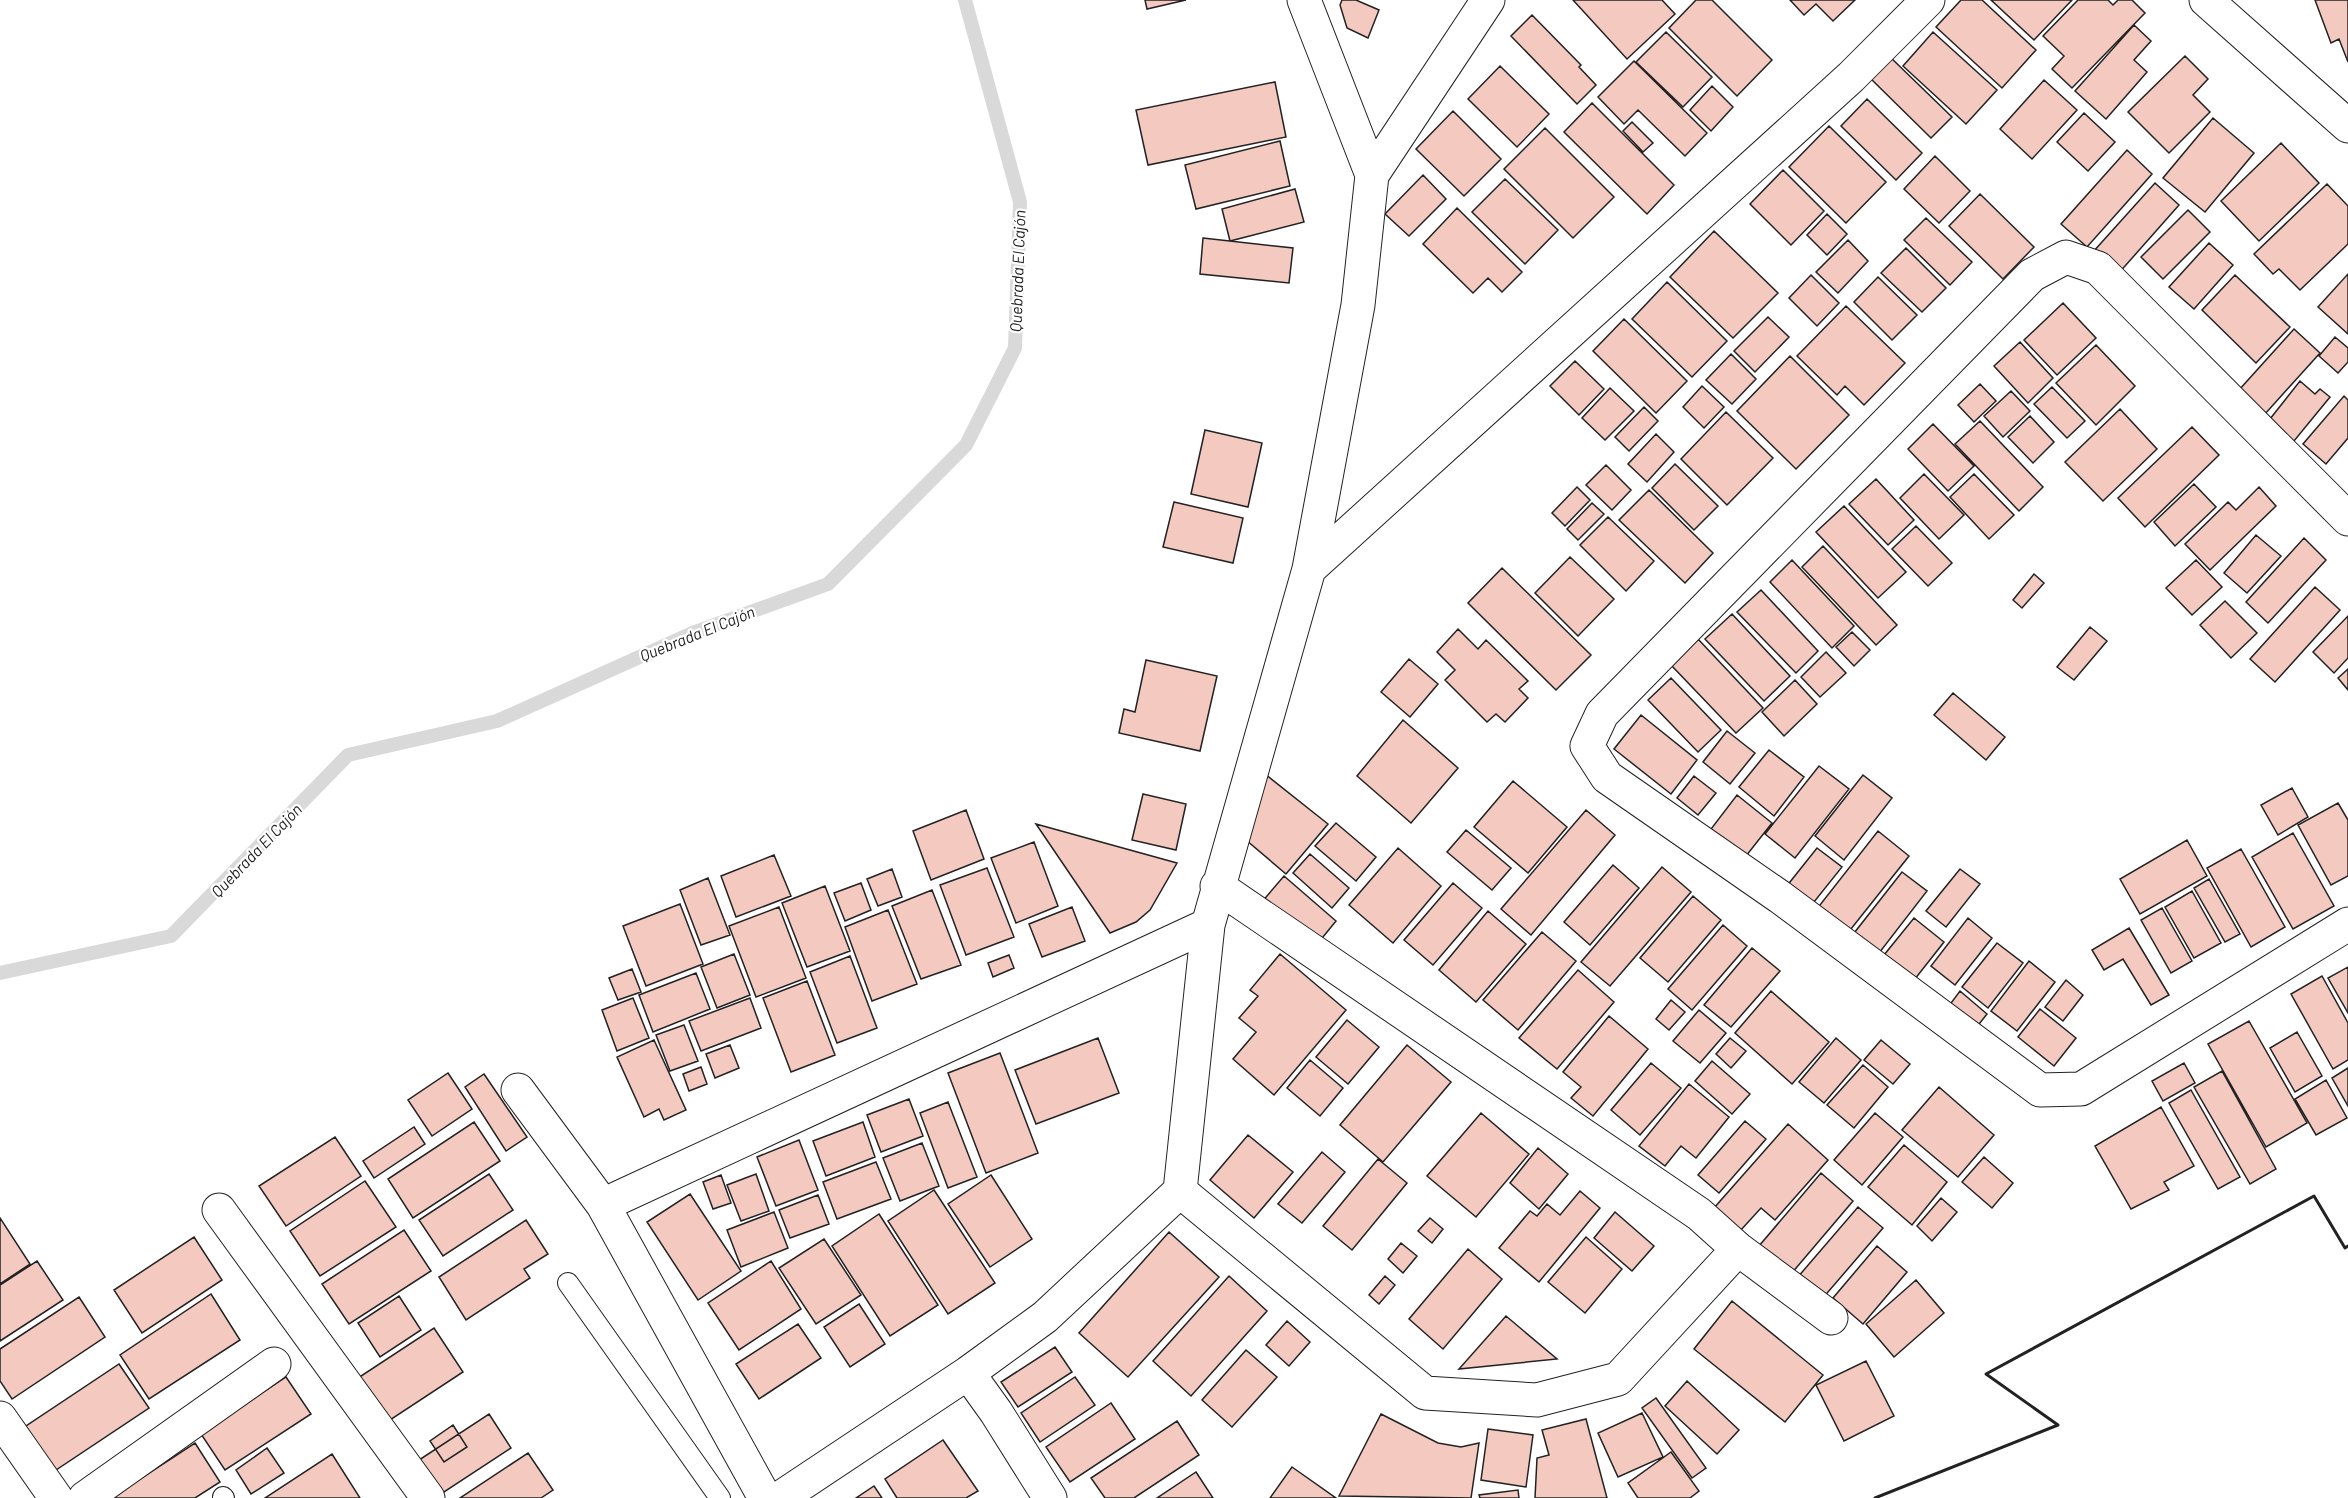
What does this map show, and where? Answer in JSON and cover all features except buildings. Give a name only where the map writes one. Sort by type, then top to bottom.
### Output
[{"type":"street","points":[[1304,0],[1372,175]]},
{"type":"street","points":[[780,1498],[968,1372],[1045,1317],[1180,1191],[1208,925],[1217,886],[1309,569],[1358,304],[1372,175],[1488,0]]},
{"type":"street","points":[[1309,569],[1851,77],[1928,0]]},
{"type":"street","points":[[2217,2],[2348,126]]},
{"type":"street","points":[[2348,519],[2098,268],[2066,256],[2032,275],[1602,714],[1587,746],[1607,777],[1780,897],[2040,1090],[2081,1089],[2348,924]]},
{"type":"street","points":[[1217,886],[1698,1214],[1738,1249],[1831,1318]]},
{"type":"street","points":[[603,1205],[1208,925]]},
{"type":"street","points":[[518,1090],[603,1205],[765,1498]]},
{"type":"street","points":[[1180,1191],[1425,1393],[1537,1400],[1618,1379],[1738,1249]]},
{"type":"street","points":[[219,1210],[428,1498]]},
{"type":"street","points":[[85,1498],[274,1364]]},
{"type":"street","points":[[968,1372],[1050,1498]]},
{"type":"street","points":[[0,1418],[56,1498]]},
{"type":"lane","points":[[568,1283],[720,1498]]},
{"type":"waterway","name":"Quebrada El Cajón","points":[[0,973],[171,936],[348,755],[497,721],[695,632],[828,584],[966,445],[1015,348],[1020,202],[965,0]]},
{"type":"wall","points":[[1875,1498],[2058,1425],[1986,1374],[2314,1196],[2345,1248],[2348,1246]]}]
